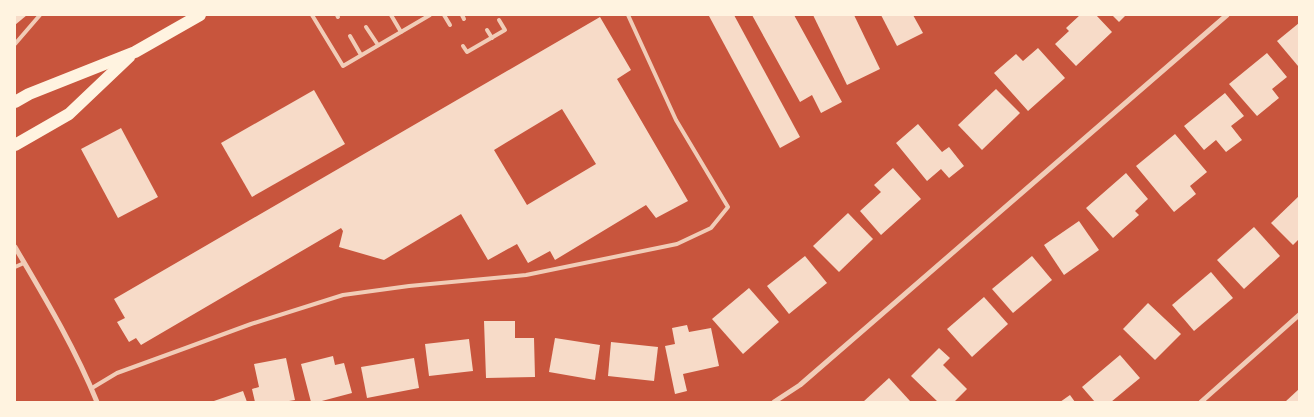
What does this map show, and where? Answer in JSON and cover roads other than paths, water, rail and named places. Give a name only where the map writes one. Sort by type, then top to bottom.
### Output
[{"type":"main road","points":[[15,102],[29,94],[135,52],[200,15]]},
{"type":"main road","points":[[15,145],[69,114],[135,52]]},
{"type":"street","points":[[774,402],[800,385],[1227,15]]},
{"type":"street","points":[[15,248],[61,326],[97,402]]},
{"type":"street","points":[[1202,402],[1299,315]]},
{"type":"lane","points":[[15,44],[40,15]]},
{"type":"lane","points":[[312,15],[343,66],[401,32],[421,17],[430,15]]},
{"type":"lane","points":[[391,15],[401,32]]},
{"type":"lane","points":[[444,15],[450,25]]},
{"type":"lane","points":[[92,388],[117,374],[175,352],[251,324],[343,295],[409,286],[526,275],[677,244],[711,228],[728,207],[676,120],[628,15]]},
{"type":"lane","points":[[463,46],[467,52],[504,30],[499,20]]},
{"type":"lane","points":[[366,27],[378,45]]},
{"type":"lane","points":[[487,30],[492,38]]},
{"type":"lane","points":[[350,36],[361,56]]},
{"type":"lane","points":[[475,39],[478,45]]},
{"type":"lane","points":[[15,267],[24,263]]}]
